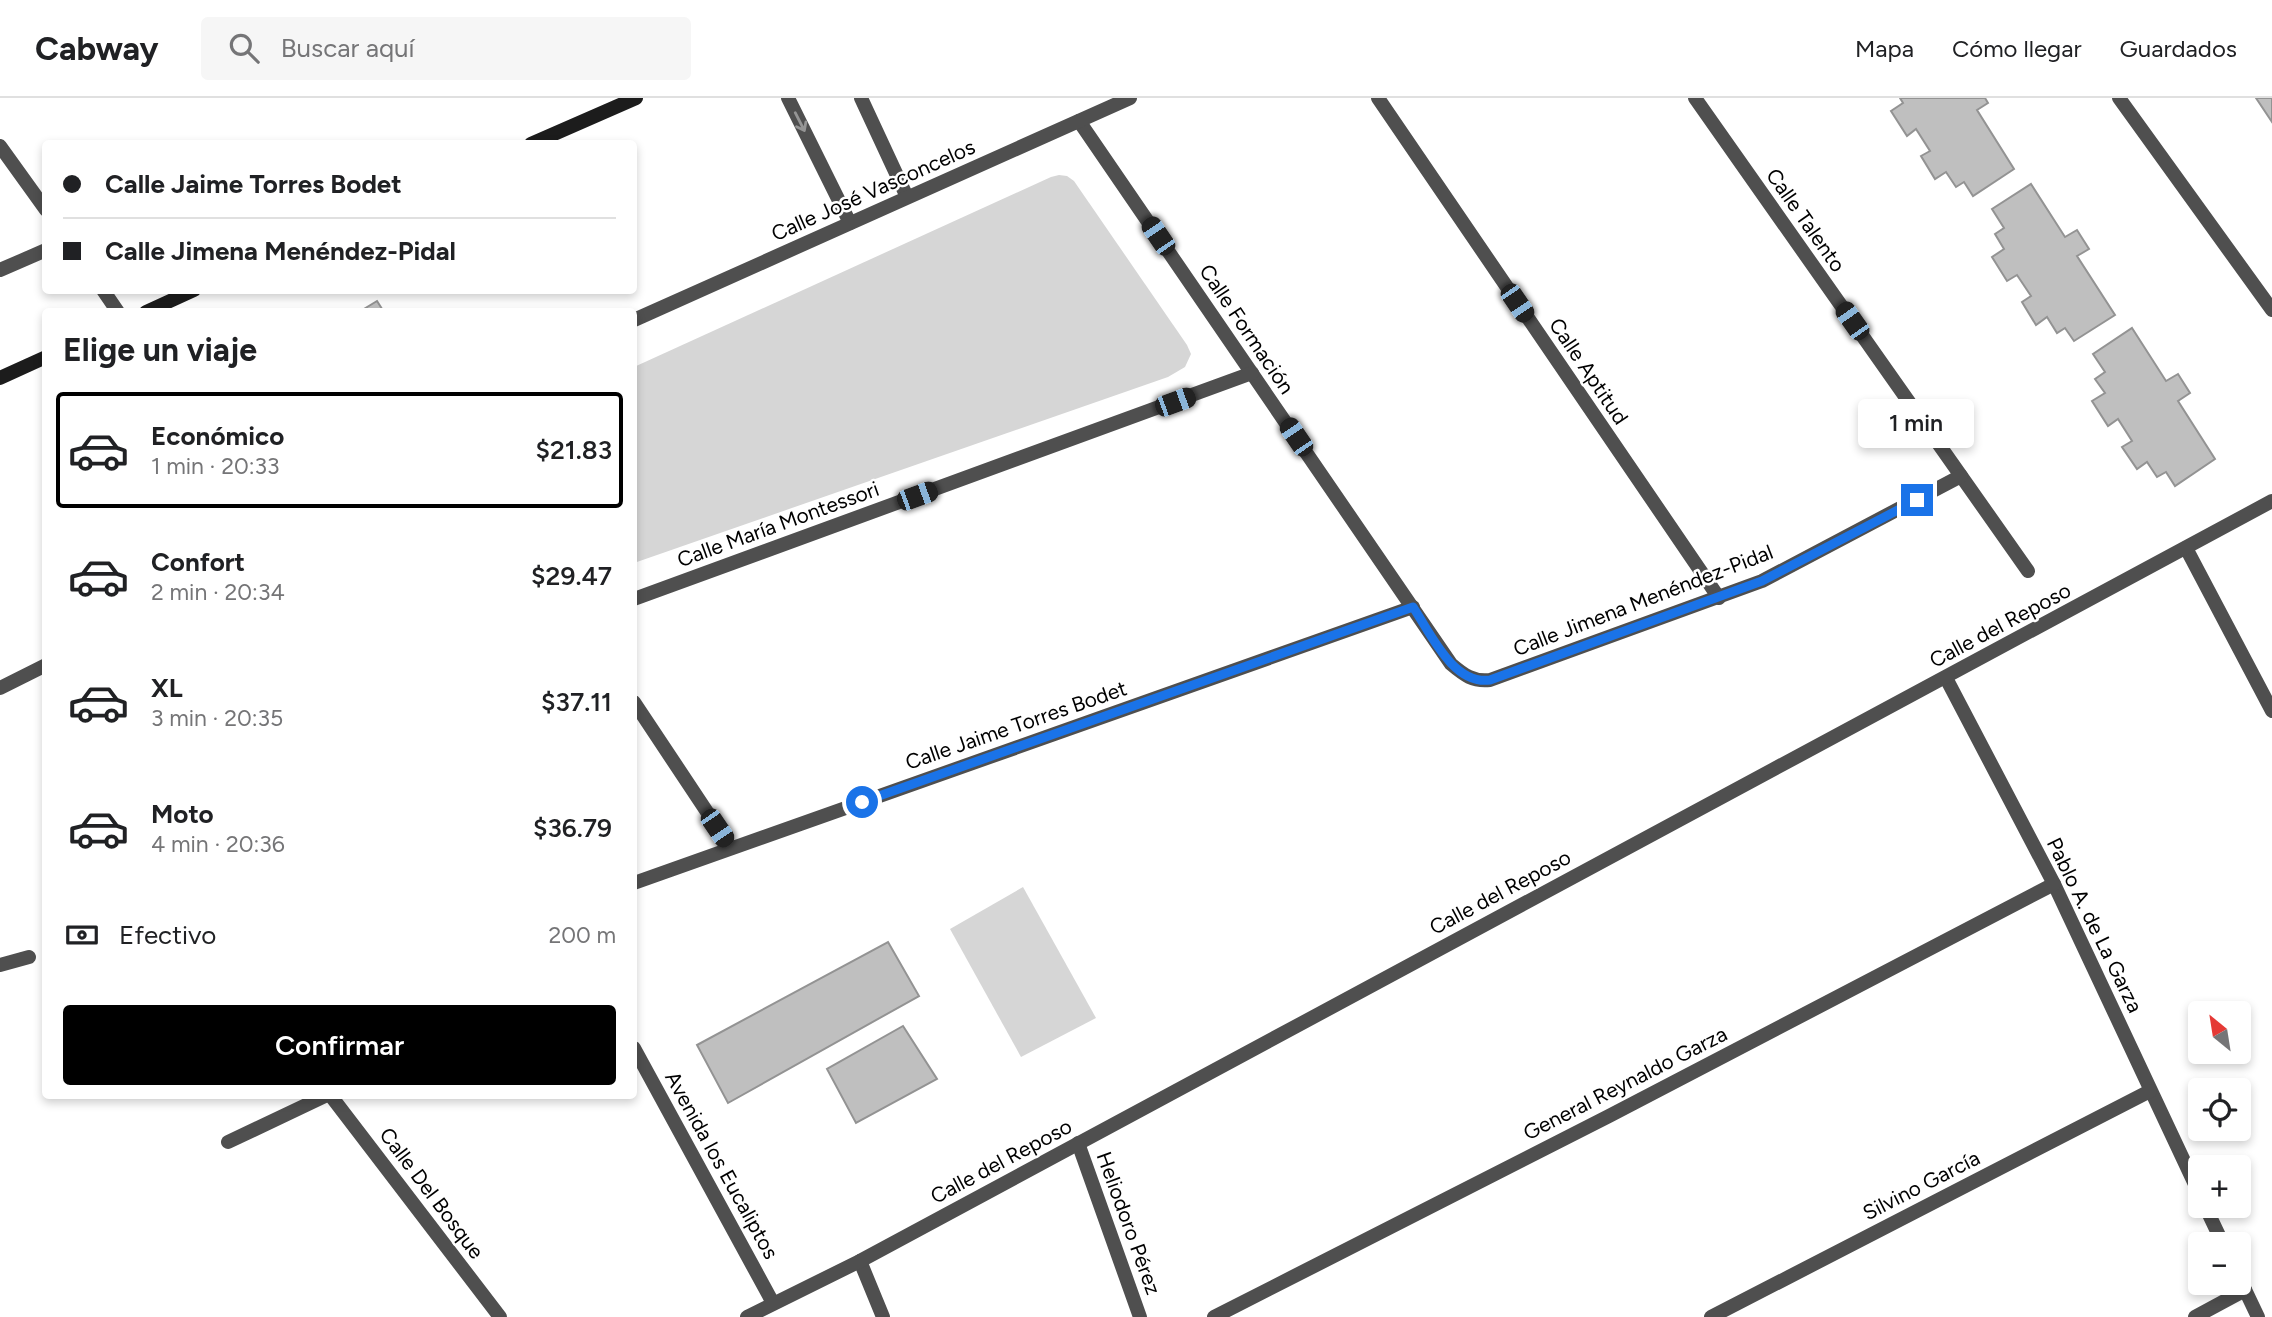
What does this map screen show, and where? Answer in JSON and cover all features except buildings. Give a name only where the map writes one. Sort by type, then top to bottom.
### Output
[{"type":"street","points":[[540,140],[636,98]]},
{"type":"street","points":[[788,98],[850,223]]},
{"type":"street","points":[[861,98],[907,197]]},
{"type":"street","name":"Calle José Vasconcelos","points":[[637,319],[1130,98]]},
{"type":"street","name":"Calle Aptitud","points":[[1378,98],[1719,598]]},
{"type":"street","name":"Calle Talento","points":[[1695,98],[2028,571]]},
{"type":"street","points":[[2119,98],[2272,310]]},
{"type":"street","name":"Calle Formación","points":[[1079,121],[1451,664]]},
{"type":"street","points":[[0,146],[42,204]]},
{"type":"street","points":[[0,270],[42,252]]},
{"type":"street","points":[[155,308],[185,294]]},
{"type":"street","points":[[0,378],[42,359]]},
{"type":"street","name":"Calle María Montessori","points":[[637,598],[1252,373]]},
{"type":"street","name":"Calle Jimena Menéndez-Pidal","points":[[1451,664],[1470,679],[1490,680],[1719,598],[1762,581],[1961,477]]},
{"type":"street","name":"Calle del Reposo","points":[[747,1317],[860,1261],[2272,501]]},
{"type":"street","points":[[2186,548],[2272,711]]},
{"type":"street","name":"Calle Jaime Torres Bodet","points":[[637,882],[1413,607]]},
{"type":"street","points":[[0,688],[42,667]]},
{"type":"street","name":"Pablo A. de La Garza","points":[[1946,678],[2053,884],[2188,1170]]},
{"type":"street","points":[[637,707],[731,848]]},
{"type":"street","name":"General Reynaldo Garza","points":[[1214,1317],[1609,1116],[2053,884]]},
{"type":"street","points":[[0,965],[29,957]]},
{"type":"street","name":"Avenida los Eucaliptos","points":[[637,1054],[773,1303]]},
{"type":"street","name":"Silvino García","points":[[1711,1317],[2150,1091]]},
{"type":"street","points":[[228,1142],[319,1099]]},
{"type":"street","name":"Calle Del Bosque","points":[[333,1099],[500,1317]]},
{"type":"street","name":"Heliodoro Pérez","points":[[1078,1143],[1140,1317]]},
{"type":"street","points":[[860,1261],[883,1317]]},
{"type":"street","points":[[2195,1317],[2236,1295]]},
{"type":"street","points":[[2247,1295],[2258,1317]]},
{"type":"shaded area","points":[[1067,176],[1074,181],[1187,345],[1191,354],[1185,367],[1168,377],[637,562],[637,366],[1051,177]]},
{"type":"shaded area","points":[[1023,887],[1096,1018],[1021,1057],[950,929]]},
{"type":"route","points":[[862,802],[1413,607],[1451,664],[1470,679],[1490,680],[1762,581],[1917,500]]}]
